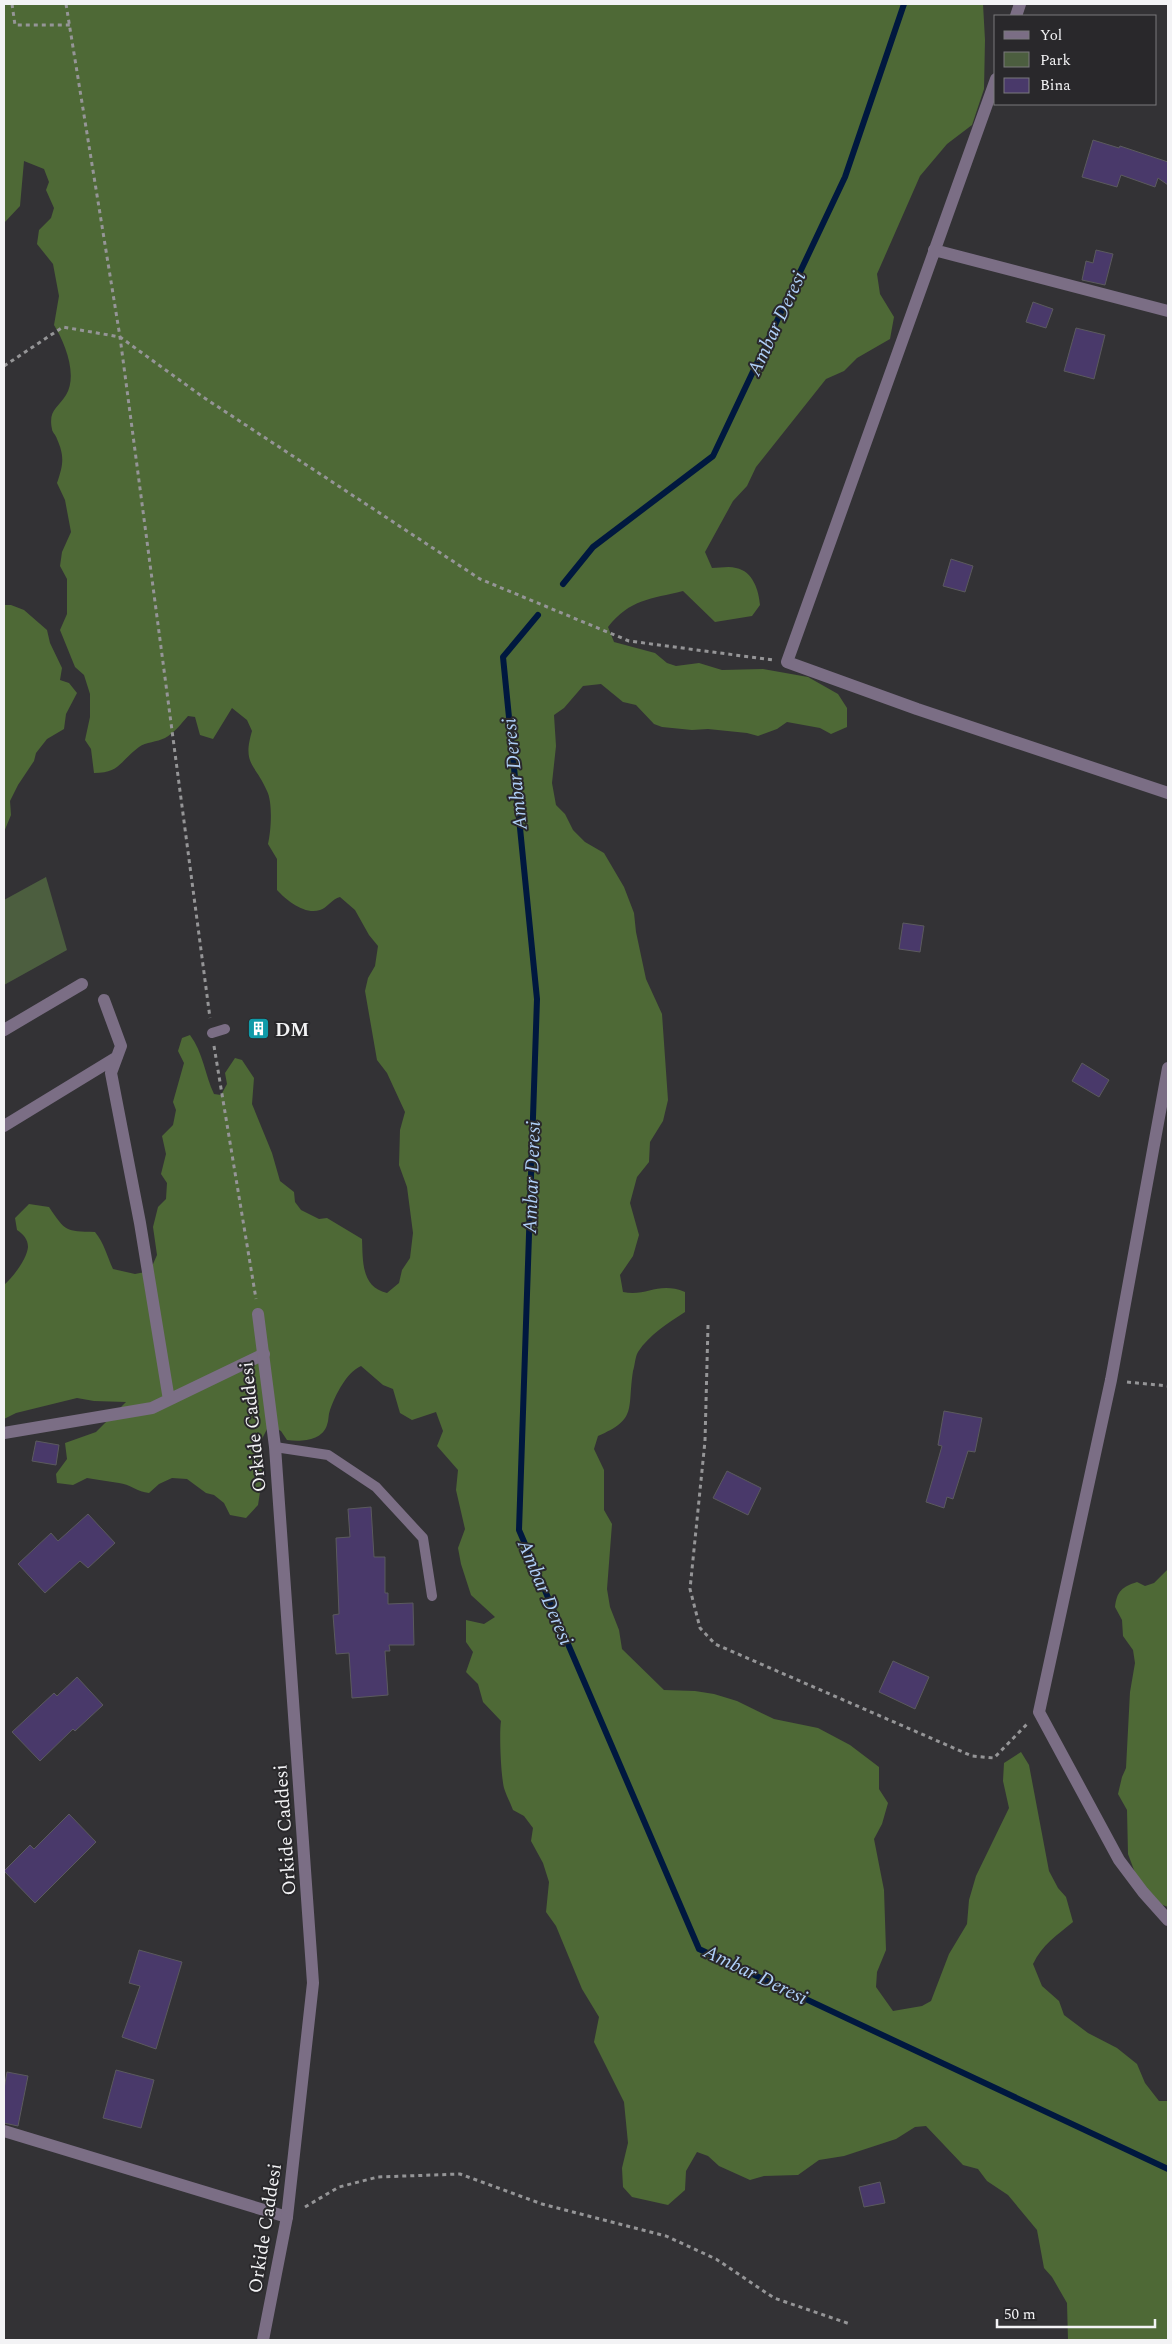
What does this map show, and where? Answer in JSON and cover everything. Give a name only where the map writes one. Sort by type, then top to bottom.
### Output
[{"type":"street","points":[[994,85],[787,662],[917,709],[1168,793]]},
{"type":"street","points":[[934,250],[1168,311]]},
{"type":"street","points":[[4,1030],[82,984]]},
{"type":"street","points":[[104,1000],[121,1046],[111,1073],[170,1400]]},
{"type":"street","points":[[4,1126],[117,1057]]},
{"type":"street","points":[[1168,1068],[1111,1380],[1039,1712],[1119,1860],[1143,1892],[1168,1920]]},
{"type":"street","name":"Orkide Caddesi","points":[[258,1314],[275,1447],[313,1983],[287,2217],[263,2340]]},
{"type":"street","points":[[4,1433],[152,1408],[264,1354]]},
{"type":"street","points":[[4,2131],[287,2217]]},
{"type":"lane","points":[[212,1034],[225,1029]]},
{"type":"lane","points":[[275,1447],[328,1455],[376,1487],[423,1538],[432,1596]]},
{"type":"path","points":[[12,4],[15,25],[71,25]]},
{"type":"path","points":[[66,4],[71,25],[120,337],[212,1034],[258,1314]]},
{"type":"path","points":[[4,366],[63,326],[120,337],[203,397],[480,579],[628,641],[787,662]]},
{"type":"path","points":[[708,1325],[705,1440],[690,1589],[700,1628],[715,1644],[972,1756],[994,1758],[1039,1712]]},
{"type":"path","points":[[1111,1380],[1168,1386]]},
{"type":"path","points":[[287,2217],[338,2187],[378,2177],[460,2174],[542,2204],[666,2236],[716,2258],[774,2298],[850,2324]]},
{"type":"green space","points":[[4,4],[983,4],[985,40],[984,89],[972,125],[947,144],[920,176],[877,274],[880,294],[894,317],[890,339],[857,358],[844,371],[826,379],[756,467],[747,486],[733,501],[705,552],[712,568],[733,567],[747,573],[754,582],[760,605],[752,616],[715,622],[683,591],[633,605],[608,627],[614,642],[655,653],[667,663],[676,666],[699,663],[722,670],[763,669],[808,677],[838,694],[847,708],[847,727],[831,734],[820,728],[787,722],[777,729],[758,736],[708,729],[692,730],[662,727],[654,724],[636,705],[623,702],[601,684],[583,686],[564,708],[554,715],[556,746],[552,783],[556,805],[565,814],[573,830],[585,842],[604,853],[624,887],[634,913],[646,979],[662,1014],[668,1100],[663,1121],[650,1142],[649,1162],[637,1177],[630,1203],[639,1235],[633,1256],[620,1275],[623,1292],[639,1293],[667,1288],[685,1292],[685,1312],[653,1335],[637,1354],[633,1371],[630,1404],[625,1418],[611,1430],[598,1436],[594,1449],[604,1470],[604,1510],[612,1524],[607,1589],[610,1607],[619,1630],[622,1649],[664,1690],[714,1694],[737,1701],[774,1719],[818,1728],[850,1745],[879,1767],[879,1789],[888,1803],[882,1824],[874,1839],[884,1890],[886,1950],[877,1972],[876,1987],[893,2011],[922,2006],[931,2001],[949,1954],[967,1924],[969,1900],[976,1876],[1009,1808],[1003,1781],[1004,1763],[1021,1752],[1029,1765],[1049,1871],[1058,1888],[1066,1897],[1073,1922],[1045,1946],[1033,1964],[1042,1986],[1059,2001],[1064,2015],[1088,2033],[1117,2048],[1137,2064],[1145,2083],[1159,2101],[1168,2101],[1168,2340],[1068,2340],[1067,2303],[1052,2277],[1044,2268],[1037,2230],[1008,2195],[987,2181],[978,2169],[963,2165],[926,2126],[915,2127],[896,2139],[844,2156],[819,2160],[798,2175],[764,2176],[750,2180],[719,2166],[708,2156],[697,2152],[686,2171],[685,2190],[668,2205],[632,2197],[623,2187],[622,2168],[628,2143],[624,2102],[594,2042],[599,2017],[582,1989],[556,1926],[546,1912],[549,1882],[543,1863],[531,1841],[533,1828],[524,1816],[513,1810],[505,1791],[502,1774],[501,1721],[483,1702],[478,1684],[466,1672],[473,1652],[466,1642],[466,1620],[484,1624],[495,1617],[471,1595],[461,1564],[458,1548],[465,1529],[456,1490],[458,1470],[437,1446],[443,1431],[436,1412],[412,1420],[400,1413],[393,1389],[383,1385],[361,1366],[342,1385],[330,1410],[327,1425],[321,1434],[310,1439],[287,1440],[281,1431],[269,1425],[260,1443],[258,1461],[263,1473],[258,1505],[246,1518],[230,1515],[224,1503],[187,1479],[172,1478],[159,1484],[149,1493],[123,1484],[87,1478],[73,1485],[57,1483],[56,1474],[67,1459],[65,1443],[96,1432],[126,1402],[94,1401],[77,1398],[16,1413],[4,1419],[4,1285],[19,1268],[28,1247],[25,1237],[17,1230],[15,1218],[29,1204],[49,1207],[63,1226],[72,1230],[95,1232],[103,1245],[113,1269],[135,1274],[150,1271],[157,1255],[153,1227],[158,1207],[166,1199],[167,1183],[161,1174],[166,1154],[162,1136],[173,1125],[176,1110],[173,1102],[184,1063],[178,1051],[182,1038],[190,1035],[194,1042],[201,1056],[214,1094],[221,1095],[227,1084],[225,1073],[235,1058],[242,1060],[254,1078],[252,1104],[272,1153],[280,1181],[294,1192],[295,1202],[301,1210],[319,1219],[327,1218],[362,1239],[365,1272],[372,1285],[379,1290],[387,1293],[399,1283],[402,1270],[410,1258],[413,1233],[407,1187],[399,1165],[400,1130],[405,1112],[387,1073],[377,1060],[365,991],[368,978],[375,966],[378,946],[369,935],[355,910],[340,897],[323,909],[308,911],[291,902],[277,890],[277,859],[268,844],[271,825],[269,796],[249,758],[249,742],[252,731],[247,720],[232,708],[213,739],[200,735],[195,717],[188,716],[165,738],[139,747],[119,765],[109,771],[94,773],[91,749],[85,740],[90,717],[90,694],[84,675],[75,667],[60,630],[67,614],[67,579],[60,566],[62,552],[71,532],[65,500],[57,483],[62,466],[62,456],[60,445],[52,430],[51,418],[54,410],[66,395],[71,378],[69,359],[54,325],[59,296],[53,264],[37,244],[39,230],[51,218],[54,208],[46,190],[49,182],[44,169],[24,161],[20,206],[4,223]]},
{"type":"green space","points":[[4,605],[11,605],[24,610],[47,630],[50,643],[62,668],[60,680],[69,683],[77,693],[66,714],[64,729],[47,739],[36,753],[34,761],[18,785],[10,801],[11,815],[4,832]]},
{"type":"green space","points":[[46,877],[67,950],[4,985],[4,900]]},
{"type":"green space","points":[[1168,1569],[1168,1907],[1160,1904],[1137,1878],[1128,1854],[1127,1810],[1118,1794],[1126,1768],[1130,1692],[1135,1663],[1133,1650],[1123,1636],[1122,1620],[1115,1607],[1121,1590],[1137,1582],[1145,1586],[1154,1583]]},
{"type":"building","points":[[1093,140],[1119,148],[1120,146],[1168,162],[1168,185],[1158,178],[1155,187],[1121,175],[1117,187],[1082,177]]},
{"type":"building","points":[[1096,250],[1113,254],[1105,285],[1082,280],[1086,261],[1093,263]]},
{"type":"building","points":[[1033,302],[1053,309],[1046,328],[1026,322]]},
{"type":"building","points":[[1076,328],[1105,335],[1094,379],[1064,371]]},
{"type":"building","points":[[951,559],[973,566],[965,592],[943,586]]},
{"type":"building","points":[[903,923],[924,926],[920,952],[899,949]]},
{"type":"building","points":[[1082,1063],[1109,1080],[1099,1097],[1072,1081]]},
{"type":"building","points":[[944,1411],[982,1418],[975,1452],[968,1451],[953,1499],[947,1497],[944,1508],[926,1502],[942,1446],[938,1445]]},
{"type":"building","points":[[36,1441],[59,1445],[56,1465],[32,1461]]},
{"type":"building","points":[[727,1471],[761,1488],[748,1515],[713,1498]]},
{"type":"building","points":[[371,1507],[374,1557],[385,1557],[385,1593],[388,1593],[388,1604],[413,1603],[414,1645],[389,1645],[390,1651],[385,1651],[388,1695],[352,1698],[349,1653],[336,1654],[333,1615],[339,1614],[336,1538],[350,1537],[348,1509]]},
{"type":"building","points":[[88,1514],[115,1543],[88,1568],[80,1561],[45,1593],[18,1564],[51,1533],[58,1541]]},
{"type":"building","points":[[893,1661],[929,1677],[915,1709],[879,1692]]},
{"type":"building","points":[[77,1677],[103,1705],[75,1731],[73,1729],[40,1761],[12,1732],[54,1693],[57,1696]]},
{"type":"building","points":[[69,1814],[96,1842],[35,1903],[4,1871],[30,1845],[34,1849]]},
{"type":"building","points":[[139,1950],[182,1962],[156,2049],[122,2037],[140,1986],[129,1983]]},
{"type":"building","points":[[116,2070],[154,2080],[141,2128],[103,2118]]},
{"type":"building","points":[[7,2072],[28,2076],[18,2126],[4,2123],[4,2089]]},
{"type":"building","points":[[880,2182],[885,2203],[864,2207],[859,2187]]},
{"type":"waterway","name":"Ambar Deresi","points":[[563,584],[593,547],[713,456],[845,177],[904,4]]},
{"type":"waterway","name":"Ambar Deresi","points":[[538,615],[503,657],[537,999],[519,1530],[699,1949],[1168,2169]]},
{"type":"place","name":"DM","points":[[259,1029]]}]
